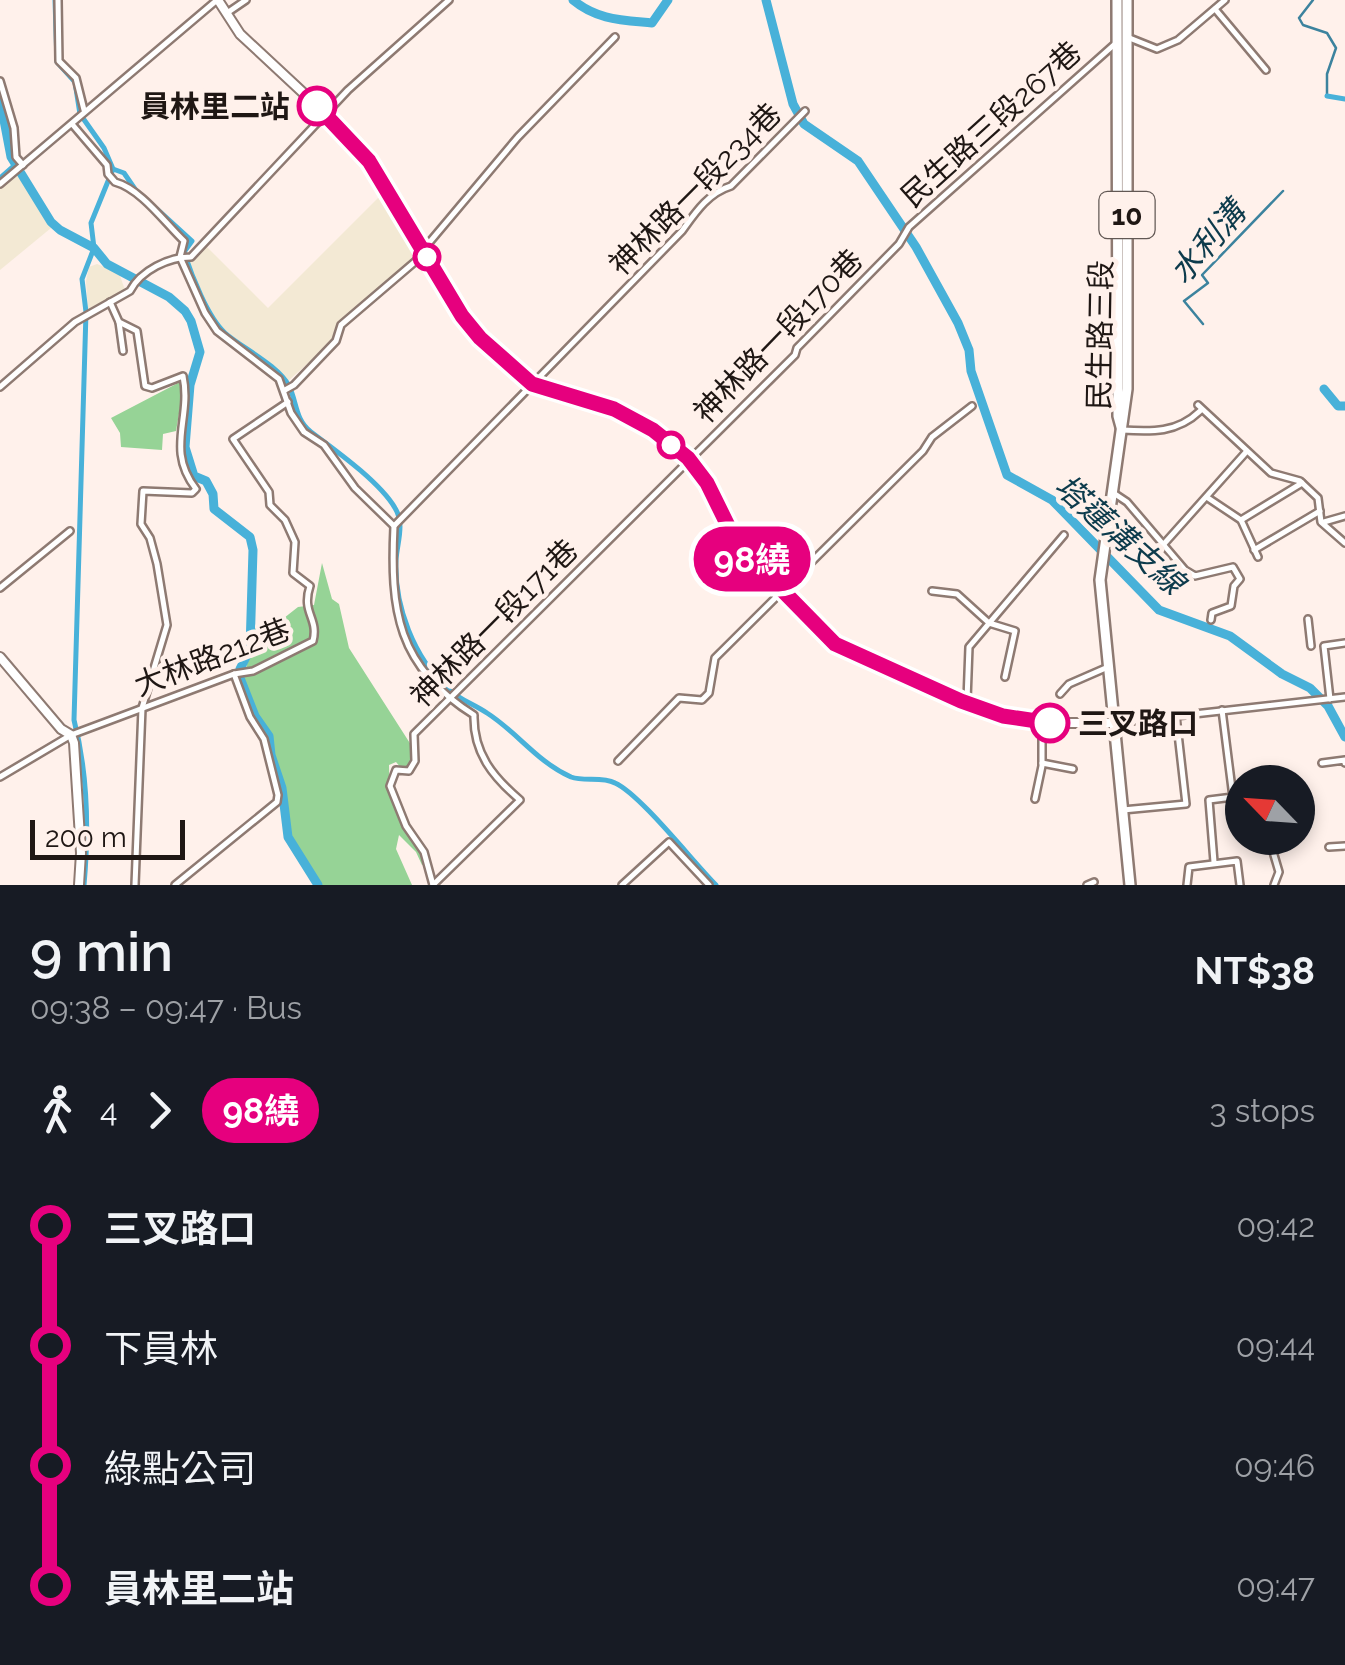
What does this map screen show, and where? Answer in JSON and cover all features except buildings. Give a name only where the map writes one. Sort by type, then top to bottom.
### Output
[{"type":"main road","name":"民生路三段","points":[[1108,667],[1102,563],[1122,430],[1118,416],[1122,40],[1118,0]]},
{"type":"main road","name":"民生路三段","points":[[1122,40],[1127,0]]},
{"type":"main road","name":"10","points":[[1108,667],[1130,885]]},
{"type":"street","points":[[58,0],[59,60],[76,78],[84,110]]},
{"type":"street","points":[[0,184],[218,0],[240,34],[327,115],[369,161],[462,316],[480,338],[532,384],[614,409],[653,430],[688,458],[707,483],[737,544],[835,644],[967,703],[1003,716],[1042,723],[1114,723],[1345,697]]},
{"type":"street","points":[[227,13],[246,0]]},
{"type":"street","points":[[0,387],[75,322],[130,290],[134,282],[168,258],[191,257],[348,90],[450,0]]},
{"type":"street","points":[[1122,40],[1157,50],[1178,40],[1225,0]]},
{"type":"street","points":[[1214,9],[1266,70]]},
{"type":"street","points":[[285,390],[336,341],[342,325],[353,314],[423,252],[518,137],[615,37]]},
{"type":"street","name":"民生路三段267巷","points":[[899,244],[910,227],[1122,40]]},
{"type":"street","points":[[0,81],[14,128],[16,156],[23,165]]},
{"type":"street","name":"神林路一段234巷","points":[[394,526],[682,232],[699,208],[719,190],[730,186],[805,111]]},
{"type":"street","points":[[72,124],[107,165],[115,182],[121,182],[184,242],[180,257],[205,313],[218,331],[279,379],[304,432],[324,445],[356,488],[394,526],[391,574],[403,636],[448,699],[474,716],[474,730],[486,766],[520,800],[433,885]]},
{"type":"street","name":"神林路一段170巷","points":[[688,458],[757,395],[794,356],[798,346],[899,244]]},
{"type":"street","points":[[110,302],[119,322],[123,352]]},
{"type":"street","points":[[119,322],[137,330],[146,386],[152,388],[183,376],[180,458],[187,479],[196,489],[143,491],[141,524],[150,538],[157,564],[167,625],[142,708],[135,885]]},
{"type":"street","name":"大林路212巷","points":[[0,777],[71,735],[234,674],[253,671],[313,642],[316,636],[305,602],[310,586],[293,573],[295,542],[286,520],[269,503],[269,492],[232,439],[288,402]]},
{"type":"street","points":[[618,760],[679,698],[702,700],[709,694],[714,658],[924,451],[932,437],[972,406]]},
{"type":"street","points":[[1122,430],[1164,431],[1188,423],[1199,408],[1271,473],[1302,483],[1318,498],[1321,522],[1345,544]]},
{"type":"street","points":[[1163,544],[1247,451]]},
{"type":"street","name":"神林路一段171巷","points":[[433,885],[424,852],[406,826],[390,786],[396,770],[409,772],[415,761],[414,734],[570,582],[688,458]]},
{"type":"street","points":[[1241,520],[1302,483]]},
{"type":"street","points":[[1112,492],[1126,502],[1185,570],[1195,576],[1233,568],[1240,579],[1234,586],[1232,606],[1212,613],[1210,620]]},
{"type":"street","points":[[1208,498],[1241,520],[1256,554],[1320,510]]},
{"type":"street","points":[[1321,522],[1345,516]]},
{"type":"street","points":[[0,588],[70,531]]},
{"type":"street","points":[[967,703],[969,647],[1064,536]]},
{"type":"street","points":[[932,591],[956,594],[990,622],[1015,631],[1005,677]]},
{"type":"street","points":[[1308,620],[1311,646]]},
{"type":"street","points":[[1329,699],[1324,646],[1345,643]]},
{"type":"street","points":[[0,657],[60,728],[71,735],[77,763],[79,885]]},
{"type":"street","points":[[1060,694],[1069,684],[1108,667]]},
{"type":"street","points":[[174,885],[277,802],[264,740],[250,717],[234,674]]},
{"type":"street","points":[[1214,862],[1209,800],[1233,796],[1222,710]]},
{"type":"street","points":[[1123,810],[1186,804],[1176,716]]},
{"type":"street","points":[[1035,799],[1042,763],[1042,723]]},
{"type":"street","points":[[1322,762],[1345,761]]},
{"type":"street","points":[[1042,763],[1074,769]]},
{"type":"street","points":[[622,885],[668,842],[709,885]]},
{"type":"street","points":[[1329,847],[1345,846]]},
{"type":"street","points":[[1273,855],[1278,872],[1274,885]]},
{"type":"street","points":[[1187,885],[1188,867],[1237,860],[1240,885]]},
{"type":"shaded area","points":[[17,172],[51,228],[0,270],[0,186]]},
{"type":"shaded area","points":[[382,194],[419,254],[343,322],[344,331],[288,381],[219,325],[186,261],[203,243],[268,308]]},
{"type":"shaded area","points":[[97,264],[119,273],[125,290],[88,309],[86,281],[89,267]]},
{"type":"green space","points":[[180,382],[182,396],[176,431],[163,434],[162,450],[121,447],[120,433],[111,418]]},
{"type":"green space","points":[[322,563],[332,599],[339,604],[349,648],[413,748],[414,759],[409,767],[402,769],[396,762],[389,765],[395,806],[425,864],[399,835],[396,849],[412,885],[322,885],[317,879],[290,833],[270,734],[244,678],[255,628],[270,629],[298,607],[314,605]]},
{"type":"waterway","points":[[55,0],[57,62],[75,82],[80,114],[104,148],[113,169],[124,173],[137,192]]},
{"type":"waterway","name":"塔蓮溝支線","points":[[573,0],[601,15],[652,23],[668,0]]},
{"type":"waterway","name":"塔蓮溝支線","points":[[766,0],[793,104],[804,124],[858,161],[916,247],[958,323],[1007,475],[1052,500],[1159,610],[1230,636],[1282,674],[1310,688],[1328,706],[1345,737]]},
{"type":"waterway","points":[[1313,0],[1299,18],[1303,25],[1327,33],[1336,48],[1327,74],[1327,96]]},
{"type":"waterway","points":[[1327,96],[1345,99]]},
{"type":"waterway","points":[[0,99],[11,157],[51,222],[94,248],[107,264],[169,297],[191,321],[200,352],[190,385],[185,447],[194,476],[206,481],[213,494],[214,509],[250,537],[250,649],[240,678],[255,716],[269,736],[282,788],[288,837],[318,885]]},
{"type":"waterway","points":[[0,178],[15,165]]},
{"type":"waterway","points":[[84,885],[86,802],[74,720],[86,312],[82,279],[94,248],[91,223],[113,169]]},
{"type":"waterway","name":"水利溝","points":[[1203,324],[1184,301],[1208,283],[1202,275],[1283,191]]},
{"type":"waterway","points":[[157,209],[192,241],[184,252],[201,295],[219,326],[284,378],[306,427],[368,477],[395,508],[400,527],[396,560],[398,595],[408,630],[436,676],[453,693],[498,721],[559,771],[576,778],[610,781],[626,790],[716,885]]},
{"type":"waterway","points":[[1324,389],[1338,406],[1345,406]]},
{"type":"bus line","name":"98繞","points":[[317,106],[369,161],[462,316],[480,338],[532,384],[614,409],[653,430],[688,458],[707,483],[737,544],[835,644],[961,701],[1003,716],[1050,723]]},
{"type":"place","name":"員林里二站","points":[[317,106]]},
{"type":"place","name":"三叉路口","points":[[1050,723]]}]
